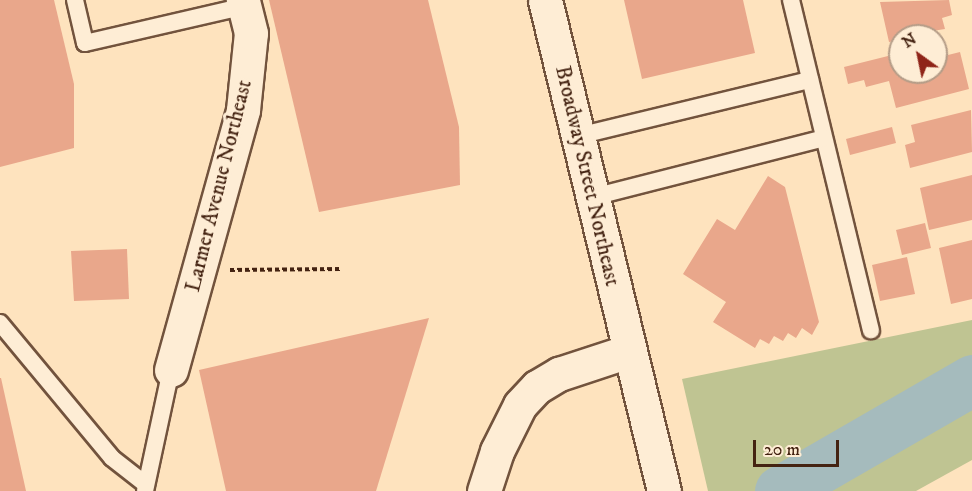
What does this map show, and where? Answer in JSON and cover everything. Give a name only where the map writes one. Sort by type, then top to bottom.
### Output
[{"type":"main road","name":"Broadway Street Northeast","points":[[545,0],[664,491]]},
{"type":"main road","name":"Larmer Avenue Northeast","points":[[171,370],[243,110],[251,33],[244,3]]},
{"type":"main road","points":[[484,491],[496,451],[520,405],[537,387],[559,374],[629,351]]},
{"type":"lane","points":[[75,0],[85,43],[244,3]]},
{"type":"lane","points":[[790,0],[871,330]]},
{"type":"lane","points":[[578,136],[810,80]]},
{"type":"lane","points":[[593,197],[824,138]]},
{"type":"lane","points":[[0,322],[112,458],[144,487],[171,370]]},
{"type":"path","points":[[197,273],[250,269],[342,269]]},
{"type":"green space","points":[[972,320],[972,460],[916,491],[708,491],[682,379]]},
{"type":"building","points":[[0,0],[54,0],[74,84],[74,148],[0,167]]},
{"type":"building","points":[[269,0],[428,0],[459,127],[460,185],[319,212]]},
{"type":"building","points":[[624,0],[743,0],[755,53],[642,79]]},
{"type":"building","points":[[949,0],[952,15],[942,18],[944,24],[888,24],[888,38],[880,2]]},
{"type":"building","points":[[960,52],[969,89],[896,108],[890,84],[948,84],[948,55]]},
{"type":"building","points":[[888,56],[888,81],[866,87],[864,80],[848,84],[844,67]]},
{"type":"building","points":[[971,110],[972,152],[910,168],[905,145],[915,142],[911,125]]},
{"type":"building","points":[[892,127],[896,143],[850,155],[846,139]]},
{"type":"building","points":[[972,175],[972,220],[929,230],[920,188]]},
{"type":"building","points":[[768,176],[785,187],[819,322],[812,335],[802,328],[796,338],[788,333],[783,341],[774,336],[769,344],[760,339],[755,348],[713,322],[726,302],[683,274],[717,219],[735,230]]},
{"type":"building","points":[[925,223],[931,248],[902,255],[896,230]]},
{"type":"building","points":[[972,240],[972,299],[951,304],[939,248]]},
{"type":"building","points":[[127,249],[129,299],[74,301],[71,251]]},
{"type":"building","points":[[907,257],[915,294],[880,301],[872,265]]},
{"type":"building","points":[[429,318],[376,491],[226,491],[199,370]]},
{"type":"building","points":[[1,378],[26,491],[0,491]]},
{"type":"waterway","points":[[780,491],[972,380]]}]
